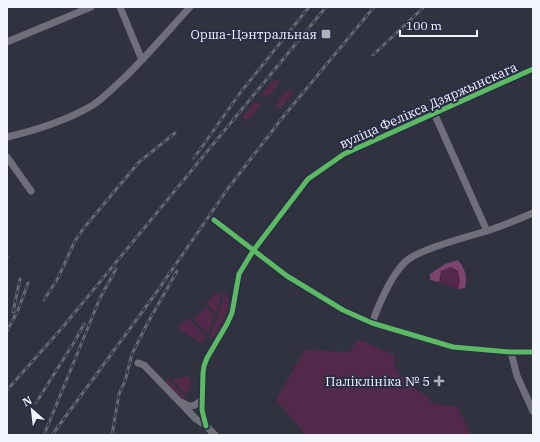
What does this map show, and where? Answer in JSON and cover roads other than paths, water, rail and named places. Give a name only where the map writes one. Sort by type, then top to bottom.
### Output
[{"type":"street","points":[[7,42],[91,7]]},
{"type":"street","points":[[120,7],[142,60]]},
{"type":"street","points":[[7,137],[39,129],[94,104],[106,95],[142,60],[190,7]]},
{"type":"street","name":"вуліца Фелікса Дзяржынскага","points":[[206,426],[203,417],[202,373],[207,358],[232,313],[239,274],[253,251],[308,179],[313,174],[344,154],[533,69]]},
{"type":"street","points":[[434,113],[487,231]]},
{"type":"street","points":[[7,157],[31,191]]},
{"type":"street","points":[[372,323],[391,282],[406,261],[428,250],[487,231],[533,213]]},
{"type":"street","points":[[214,220],[287,276],[343,310],[372,323],[453,347],[511,352],[533,352]]},
{"type":"street","points":[[511,352],[517,376],[533,411]]},
{"type":"street","points":[[138,363],[144,365],[196,419],[215,435]]},
{"type":"street","points":[[181,402],[190,406],[197,405],[202,400]]},
{"type":"railway","points":[[194,158],[240,93],[309,7]]},
{"type":"railway","points":[[7,390],[62,328],[326,7]]},
{"type":"railway","points":[[52,435],[156,293],[229,187],[283,117],[374,7]]},
{"type":"railway","points":[[373,55],[424,7]]},
{"type":"railway","points":[[44,300],[58,278],[75,241],[83,229],[139,162],[175,133]]},
{"type":"railway","points":[[44,435],[100,298],[116,269]]},
{"type":"railway","points":[[112,435],[119,394],[125,381],[132,354],[177,271]]},
{"type":"railway","points":[[13,312],[20,279]]},
{"type":"railway","points":[[7,331],[18,310],[28,283]]},
{"type":"railway","points":[[36,403],[84,324]]},
{"type":"place","name":"Орша-Цэнтральная","points":[[326,34]]},
{"type":"place","name":"Паліклініка № 5","points":[[439,381]]}]
